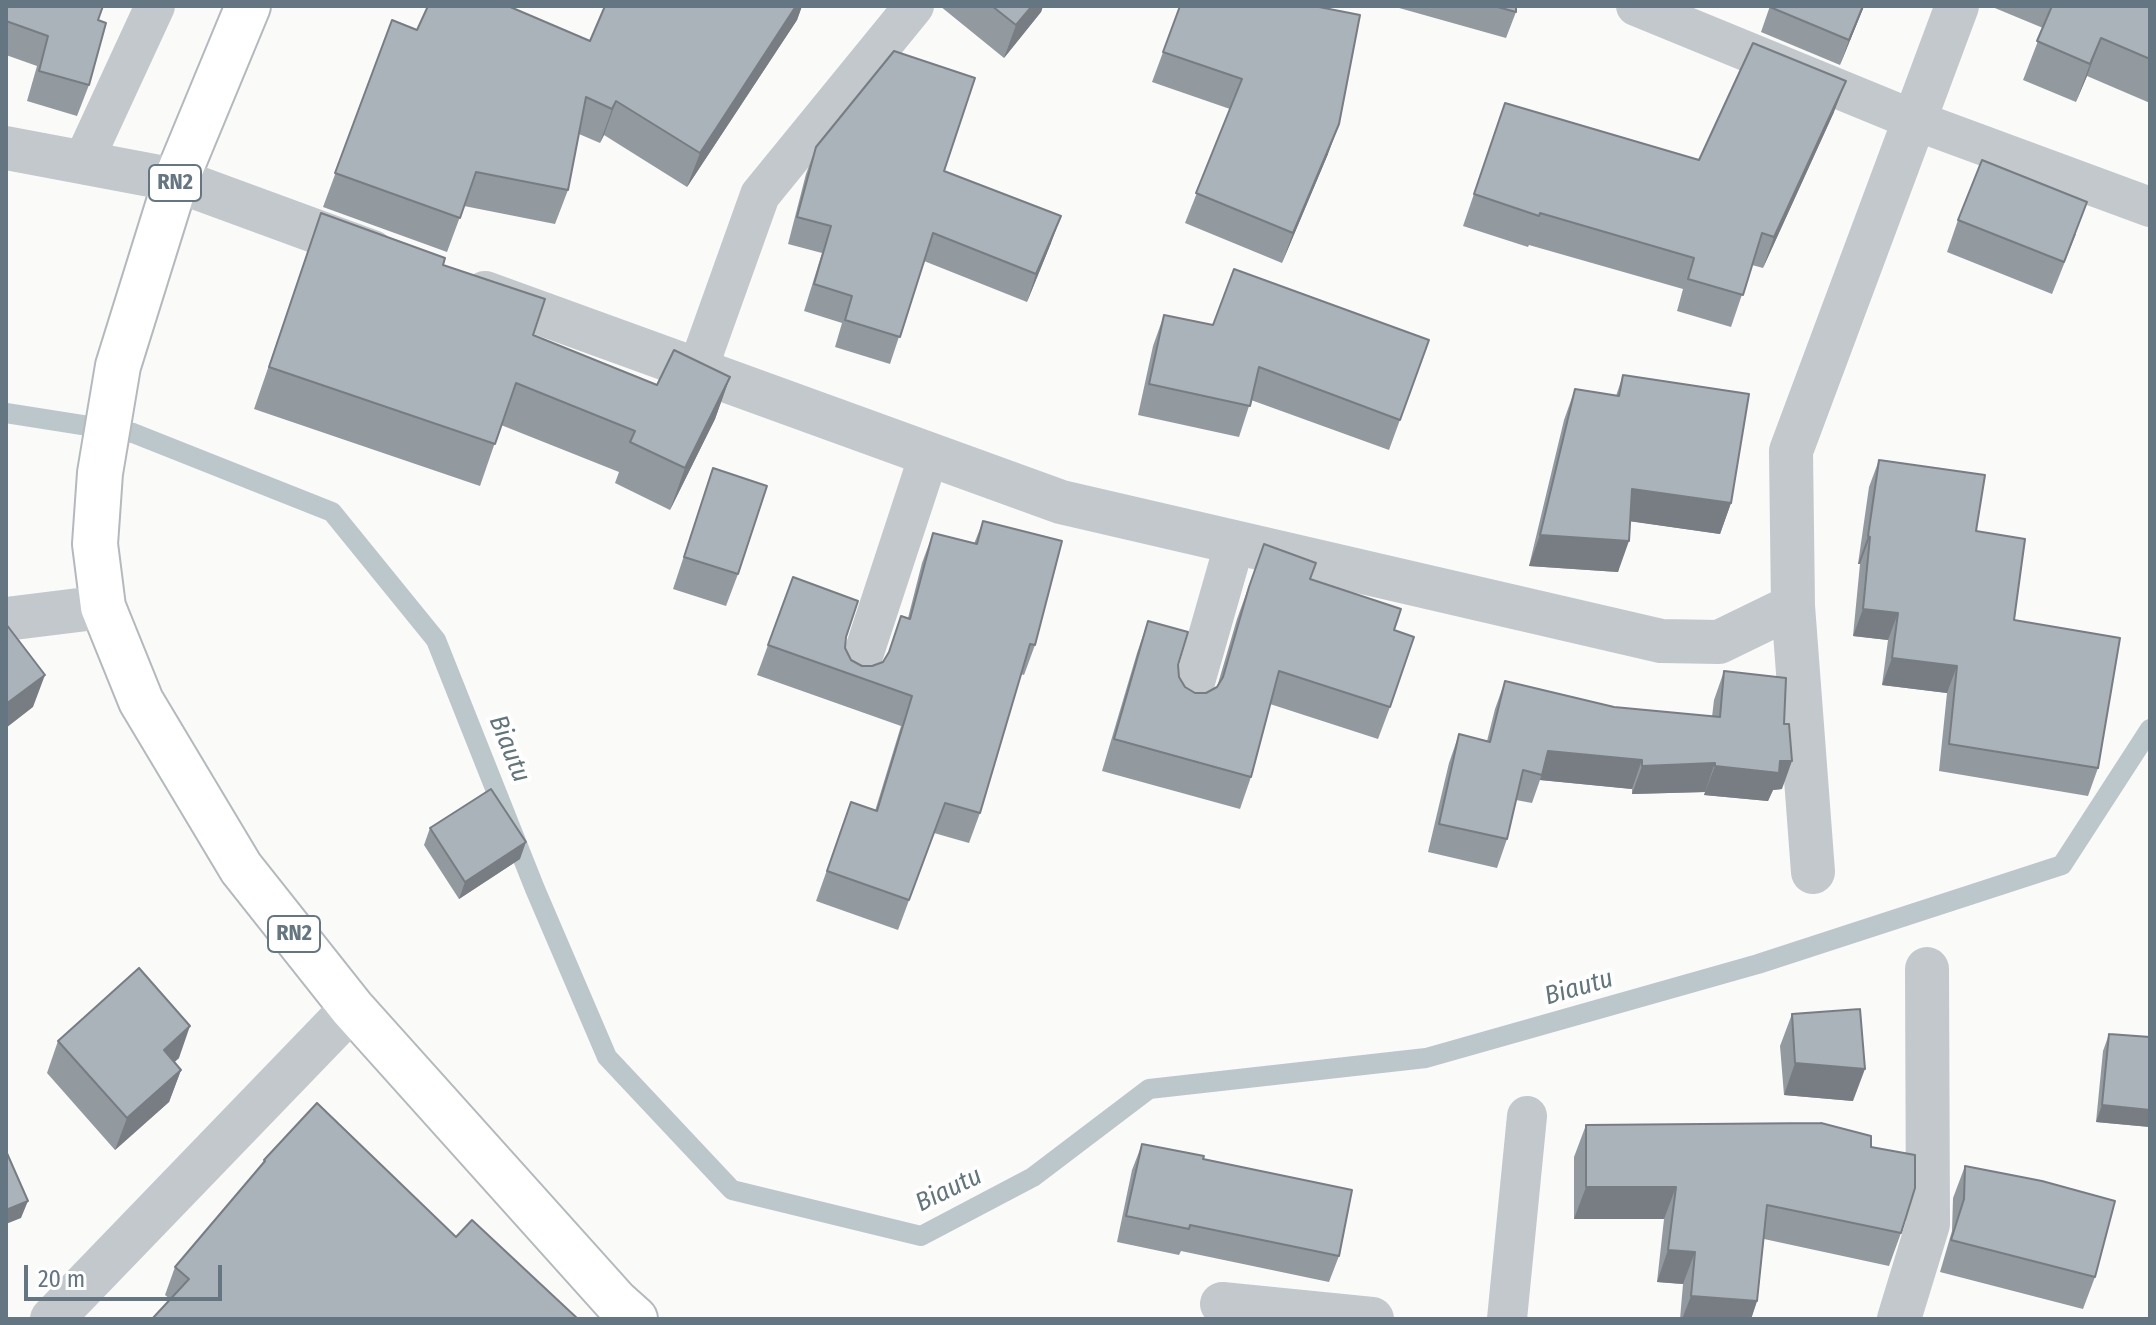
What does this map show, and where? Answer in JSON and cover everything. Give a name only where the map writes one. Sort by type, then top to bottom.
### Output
[{"type":"highway","name":"RN2","points":[[248,6],[176,180],[118,366],[100,473],[95,544],[103,607],[141,701],[241,868],[352,1008],[620,1313]]},
{"type":"street","points":[[1813,872],[1793,606],[1791,451],[1957,6]]},
{"type":"street","points":[[6,148],[176,180],[1061,502],[1661,641],[1719,642],[1793,606]]},
{"type":"street","points":[[6,619],[103,607]]},
{"type":"street","points":[[1899,1319],[1928,1224],[1927,969]]},
{"type":"street","points":[[52,1319],[352,1008]]},
{"type":"street","points":[[1222,1304],[1372,1319]]},
{"type":"lane","points":[[83,162],[155,6]]},
{"type":"lane","points":[[697,371],[760,195],[914,6]]},
{"type":"lane","points":[[1636,6],[1914,120],[2150,207]]},
{"type":"lane","points":[[857,674],[929,455]]},
{"type":"lane","points":[[1189,703],[1235,542]]},
{"type":"lane","points":[[1507,1319],[1527,1116]]},
{"type":"building","points":[[6,6],[103,6],[98,20],[106,23],[89,85],[39,71],[48,36],[6,21]]},
{"type":"building","points":[[428,6],[508,6],[590,41],[605,6],[796,6],[700,153],[616,101],[612,109],[586,97],[568,190],[476,172],[460,218],[335,173],[392,20],[417,30]]},
{"type":"building","points":[[992,6],[1032,6],[1016,25]]},
{"type":"building","points":[[1180,6],[1314,6],[1360,15],[1339,124],[1293,233],[1196,193],[1242,79],[1163,52]]},
{"type":"building","points":[[1494,6],[1516,6],[1516,12]]},
{"type":"building","points":[[1770,6],[1863,6],[1849,40]]},
{"type":"building","points":[[2052,6],[2150,6],[2150,59],[2101,38],[2090,64],[2037,41]]},
{"type":"building","points":[[1753,43],[1846,81],[1774,237],[1762,233],[1743,295],[1688,279],[1694,258],[1540,213],[1539,216],[1474,194],[1505,103],[1699,160]]},
{"type":"building","points":[[894,51],[975,78],[944,171],[1061,216],[1036,274],[933,233],[900,337],[845,320],[852,296],[814,284],[831,226],[797,217],[816,147]]},
{"type":"building","points":[[1982,160],[2087,202],[2064,262],[1958,220]]},
{"type":"building","points":[[321,213],[445,258],[443,265],[545,299],[533,335],[657,385],[674,350],[730,377],[685,468],[630,442],[635,431],[516,383],[495,444],[269,367]]},
{"type":"building","points":[[1234,269],[1429,340],[1400,420],[1259,367],[1250,406],[1149,384],[1164,315],[1213,325]]},
{"type":"building","points":[[1623,375],[1749,394],[1731,503],[1632,489],[1629,541],[1540,535],[1575,389],[1619,396]]},
{"type":"building","points":[[1879,460],[1985,475],[1976,531],[2025,539],[2014,620],[2120,638],[2098,768],[1949,744],[1957,666],[1892,658],[1898,613],[1863,609],[1868,536]]},
{"type":"building","points":[[713,468],[767,486],[738,574],[684,557]]},
{"type":"building","points":[[983,521],[1062,541],[1035,645],[1030,644],[980,813],[945,803],[909,900],[827,871],[851,802],[877,811],[912,696],[768,645],[793,577],[858,601],[845,648],[851,660],[862,666],[883,662],[901,616],[910,619],[933,533],[977,544]]},
{"type":"building","points":[[1264,544],[1316,563],[1310,579],[1401,609],[1394,630],[1414,637],[1390,707],[1279,671],[1251,777],[1114,739],[1148,621],[1188,632],[1178,665],[1179,677],[1185,687],[1195,693],[1206,693],[1217,687],[1223,677]]},
{"type":"building","points":[[6,624],[45,675],[6,704]]},
{"type":"building","points":[[1724,671],[1786,678],[1784,724],[1789,724],[1792,761],[1780,761],[1779,773],[1715,766],[1715,763],[1642,766],[1642,760],[1548,751],[1542,775],[1523,770],[1507,839],[1439,824],[1459,734],[1490,742],[1505,681],[1614,707],[1720,717]]},
{"type":"building","points":[[491,789],[526,842],[465,882],[430,828]]},
{"type":"building","points":[[139,968],[190,1026],[164,1050],[181,1070],[127,1118],[58,1041]]},
{"type":"building","points":[[1860,1009],[1865,1069],[1795,1063],[1792,1014]]},
{"type":"building","points":[[2109,1034],[2150,1037],[2150,1110],[2102,1105]]},
{"type":"building","points":[[317,1103],[456,1237],[472,1220],[578,1319],[152,1319],[189,1279],[175,1267],[264,1160]]},
{"type":"building","points":[[1821,1123],[1871,1136],[1871,1147],[1915,1155],[1915,1188],[1901,1233],[1767,1205],[1757,1301],[1691,1296],[1695,1252],[1668,1250],[1676,1187],[1586,1187],[1586,1125]]},
{"type":"building","points":[[1142,1144],[1352,1190],[1339,1256],[1190,1225],[1189,1229],[1126,1216]]},
{"type":"building","points":[[6,1151],[28,1201],[6,1210]]},
{"type":"building","points":[[1965,1166],[2042,1181],[2115,1201],[2095,1277],[1951,1240],[1964,1199]]},
{"type":"waterway","name":"Biautu","points":[[6,413],[133,433],[332,512],[436,640],[535,889],[607,1057],[732,1190],[921,1236],[1033,1177],[1149,1089],[1426,1058],[1758,964],[2062,865],[2150,729]]}]
